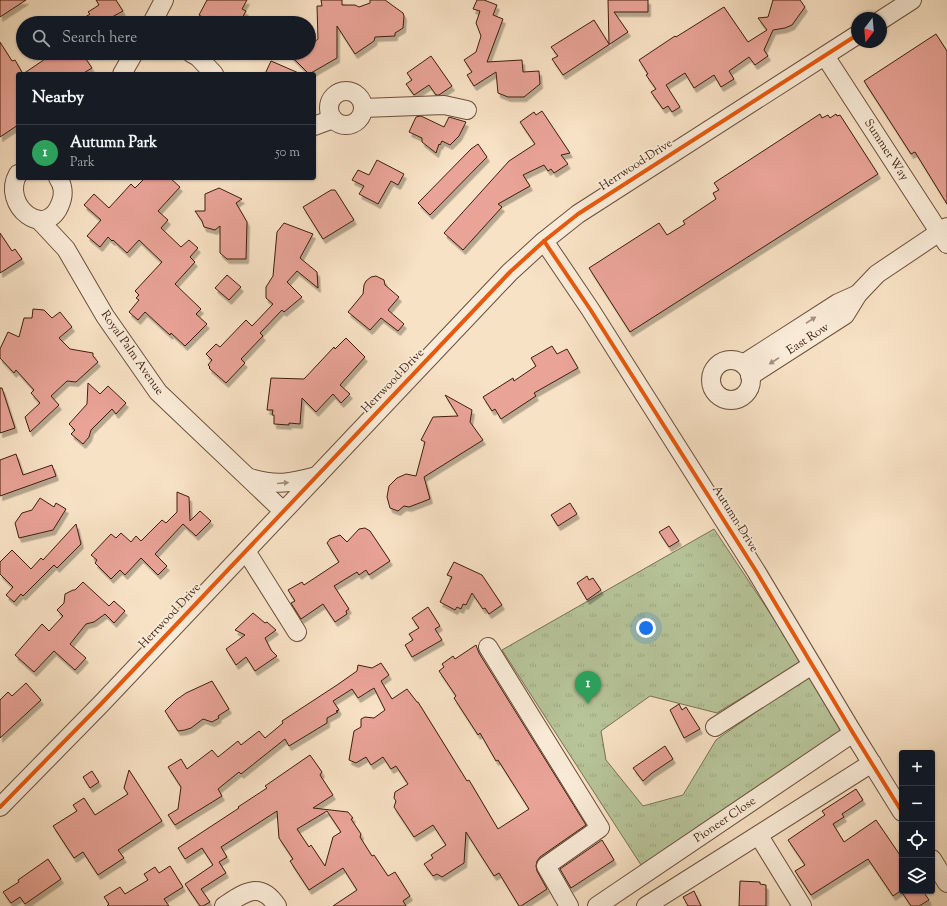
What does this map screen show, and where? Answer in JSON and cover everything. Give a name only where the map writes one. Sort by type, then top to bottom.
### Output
[{"type":"street","points":[[156,16],[164,0]]},
{"type":"street","points":[[887,16],[912,0]]},
{"type":"street","name":"Herrwood Drive","points":[[0,807],[101,704],[510,272],[544,241],[578,214],[851,39]]},
{"type":"street","name":"Summer Way","points":[[825,56],[945,235]]},
{"type":"street","points":[[123,72],[130,60]]},
{"type":"street","points":[[201,60],[212,72]]},
{"type":"street","points":[[342,91],[348,91],[358,97],[362,102],[363,108],[359,118],[349,124],[343,124],[333,119],[328,108],[332,97],[342,91]]},
{"type":"street","points":[[363,108],[444,105],[467,110]]},
{"type":"street","points":[[316,125],[333,119]]},
{"type":"street","points":[[10,185],[8,210],[30,219],[39,220],[47,218],[55,213],[62,189]]},
{"type":"street","name":"Royal Palm Avenue","points":[[62,189],[66,249]]},
{"type":"street","name":"Royal Palm Avenue","points":[[39,220],[66,249],[105,316],[158,392],[283,511]]},
{"type":"street","name":"East Row","points":[[747,370],[845,315],[858,294],[877,274],[945,235]]},
{"type":"street","name":"Autumn Drive","points":[[544,241],[590,309],[756,571],[899,807]]},
{"type":"street","points":[[249,478],[280,484],[317,476]]},
{"type":"street","points":[[246,551],[297,632]]},
{"type":"street","points":[[488,647],[600,828],[546,866],[569,906]]},
{"type":"street","points":[[715,727],[812,664]]},
{"type":"street","name":"Pioneer Close","points":[[597,906],[853,733]]},
{"type":"street","points":[[646,906],[872,764]]},
{"type":"street","points":[[758,836],[802,906]]},
{"type":"street","points":[[935,864],[947,883]]},
{"type":"street","points":[[224,906],[245,892],[252,891],[268,895],[277,906]]},
{"type":"green space","points":[[714,529],[802,661],[717,713],[650,696],[601,731],[606,760],[643,806],[683,795],[716,740],[809,675],[853,733],[643,868],[502,650]]},
{"type":"building","points":[[0,0],[26,0],[0,17]]},
{"type":"building","points":[[96,0],[116,0],[123,11],[114,16],[87,16],[90,14],[88,12],[99,5]]},
{"type":"building","points":[[207,0],[247,0],[242,9],[246,11],[243,16],[199,15]]},
{"type":"building","points":[[321,0],[342,0],[342,5],[355,5],[359,7],[370,3],[370,0],[385,0],[403,13],[403,28],[395,33],[395,36],[375,37],[374,41],[355,54],[337,26],[337,58],[313,72],[307,72],[295,60],[316,60],[316,41],[318,39],[317,6],[322,6]]},
{"type":"building","points":[[477,0],[484,0],[497,5],[493,15],[503,19],[487,62],[522,60],[523,72],[539,71],[540,84],[524,97],[508,97],[498,93],[496,72],[474,86],[467,75],[472,72],[464,60],[476,52],[481,36],[476,23],[480,11],[473,9]]},
{"type":"building","points":[[608,0],[648,0],[648,12],[614,12],[628,32],[563,75],[552,59],[558,56],[551,47],[594,20],[609,44]]},
{"type":"building","points":[[773,0],[800,0],[805,7],[792,25],[773,30],[764,50],[768,56],[755,65],[749,57],[729,71],[734,79],[721,87],[714,75],[694,88],[685,73],[666,85],[680,107],[672,112],[668,106],[663,109],[651,92],[656,89],[646,75],[648,74],[639,60],[675,36],[676,37],[724,7],[748,42],[767,30],[758,18],[768,17]]},
{"type":"building","points":[[936,34],[947,51],[947,204],[915,152],[911,154],[864,81]]},
{"type":"building","points":[[0,42],[12,61],[15,60],[22,72],[16,72],[16,126],[0,137]]},
{"type":"building","points":[[431,56],[452,86],[439,95],[436,95],[429,85],[414,95],[406,84],[412,80],[407,73]]},
{"type":"building","points":[[44,60],[87,60],[92,68],[85,72],[26,72]]},
{"type":"building","points":[[271,61],[296,72],[266,72]]},
{"type":"building","points":[[542,111],[570,153],[561,155],[568,164],[554,173],[551,169],[548,171],[544,165],[523,175],[530,186],[498,204],[502,207],[463,250],[444,233],[509,161],[535,144],[520,122],[534,112],[536,115]]},
{"type":"building","points":[[820,114],[822,118],[828,115],[830,118],[836,114],[837,116],[840,115],[878,174],[630,332],[589,268],[659,223],[667,235],[685,224],[683,221],[716,199],[713,193],[719,190],[714,183]]},
{"type":"building","points":[[421,116],[444,127],[449,117],[466,122],[459,136],[450,145],[442,141],[440,145],[439,144],[436,153],[422,142],[422,138],[409,132],[416,117]]},
{"type":"building","points":[[478,144],[487,157],[430,215],[418,203],[471,149]]},
{"type":"building","points":[[377,160],[404,174],[398,185],[391,181],[378,204],[359,194],[364,186],[352,180],[358,170],[369,175]]},
{"type":"building","points":[[143,180],[172,180],[180,187],[158,211],[168,220],[161,228],[181,247],[189,240],[198,248],[190,257],[195,262],[175,284],[201,309],[196,314],[207,324],[185,346],[171,333],[170,335],[145,312],[138,320],[129,312],[139,300],[136,298],[139,295],[135,291],[162,262],[139,240],[127,253],[108,237],[100,247],[87,236],[101,220],[84,205],[94,194],[109,208],[131,184],[135,188]]},
{"type":"building","points":[[219,188],[242,199],[236,203],[247,222],[246,259],[227,259],[220,253],[220,226],[215,230],[204,227],[195,211],[205,211],[205,194]]},
{"type":"building","points":[[331,190],[335,190],[354,220],[323,239],[303,207]]},
{"type":"building","points":[[284,223],[313,234],[300,258],[317,272],[318,288],[297,271],[287,282],[302,297],[284,312],[282,310],[260,333],[263,336],[241,359],[245,363],[226,383],[209,368],[210,367],[208,365],[212,360],[206,354],[216,344],[220,347],[246,320],[252,326],[273,304],[266,298],[266,287],[273,276],[277,232]]},
{"type":"building","points":[[0,233],[12,251],[15,249],[22,259],[0,273]]},
{"type":"building","points":[[227,275],[241,287],[229,300],[215,288]]},
{"type":"building","points":[[376,276],[384,280],[385,285],[399,297],[388,310],[404,324],[398,331],[381,318],[370,330],[348,312],[363,294],[366,281],[371,277]]},
{"type":"building","points":[[33,309],[44,310],[52,318],[60,312],[72,327],[59,338],[70,349],[93,353],[93,356],[98,362],[76,382],[67,381],[51,396],[59,405],[30,432],[25,417],[40,403],[31,393],[34,390],[16,370],[14,373],[0,358],[0,349],[8,332],[19,337],[24,318],[32,318]]},
{"type":"building","points":[[346,338],[365,357],[340,385],[350,394],[341,403],[333,394],[316,412],[302,398],[300,424],[274,424],[274,415],[272,415],[273,410],[267,410],[271,378],[304,379],[334,347],[335,349]]},
{"type":"building","points":[[552,346],[557,354],[567,349],[578,368],[534,393],[536,396],[501,419],[495,409],[492,411],[483,397],[513,378],[514,381],[536,366],[531,358]]},
{"type":"building","points":[[88,383],[100,394],[108,386],[126,403],[116,414],[112,409],[91,430],[89,437],[83,444],[71,434],[75,430],[69,424],[87,404]]},
{"type":"building","points":[[0,388],[2,388],[15,428],[0,433]]},
{"type":"building","points":[[445,395],[472,410],[470,422],[483,440],[424,477],[430,499],[409,507],[404,506],[398,511],[390,508],[387,497],[389,486],[397,478],[406,474],[416,476],[425,442],[421,440],[433,417],[458,416]]},
{"type":"building","points":[[16,454],[23,475],[52,465],[56,476],[0,496],[0,460]]},
{"type":"building","points":[[177,492],[189,497],[190,521],[200,511],[211,521],[196,536],[183,524],[155,554],[167,566],[158,575],[141,558],[125,575],[120,570],[111,579],[95,563],[97,560],[91,555],[111,534],[116,538],[121,533],[131,542],[136,536],[141,541],[162,520],[166,523],[177,512]]},
{"type":"building","points":[[40,498],[54,507],[56,503],[66,509],[53,530],[19,538],[15,523],[22,513],[32,510]]},
{"type":"building","points":[[570,503],[577,514],[558,526],[551,515]]},
{"type":"building","points":[[76,524],[81,544],[57,568],[54,565],[23,596],[21,594],[14,602],[6,595],[13,587],[0,574],[0,562],[12,550],[31,569],[41,558],[43,560]]},
{"type":"building","points":[[669,526],[679,541],[669,547],[659,532]]},
{"type":"building","points":[[365,528],[370,531],[390,561],[369,575],[366,570],[359,575],[357,572],[334,586],[349,609],[346,611],[347,614],[335,622],[323,604],[301,619],[291,603],[295,601],[288,590],[302,582],[304,585],[339,562],[327,543],[330,539],[340,535],[347,542],[359,529]]},
{"type":"building","points":[[454,562],[482,575],[502,605],[489,614],[485,608],[483,609],[472,593],[466,605],[463,604],[461,609],[457,607],[455,610],[440,602],[452,577],[447,575]]},
{"type":"building","points":[[587,576],[589,580],[593,578],[601,590],[587,600],[577,583]]},
{"type":"building","points":[[83,582],[109,606],[114,601],[125,611],[114,623],[105,614],[94,622],[86,624],[70,644],[86,658],[75,670],[54,651],[34,672],[15,655],[42,624],[49,631],[63,616],[57,610],[64,603],[65,594],[75,590]]},
{"type":"building","points":[[428,607],[440,626],[435,629],[442,640],[412,657],[405,645],[413,640],[409,634],[419,628],[412,618]]},
{"type":"building","points":[[253,613],[276,630],[265,638],[271,650],[277,656],[255,671],[246,657],[236,665],[226,649],[245,635],[235,630]]},
{"type":"building","points":[[476,645],[479,653],[586,825],[540,857],[537,861],[537,871],[547,889],[521,906],[519,906],[499,873],[494,876],[466,832],[464,863],[442,877],[437,874],[433,876],[424,864],[433,858],[431,855],[446,845],[433,825],[414,837],[394,807],[396,801],[394,798],[395,792],[408,784],[396,766],[391,769],[383,757],[371,765],[366,757],[356,763],[349,760],[354,731],[361,727],[361,719],[365,717],[374,718],[385,710],[374,688],[358,698],[352,689],[333,701],[339,710],[327,718],[327,723],[289,746],[285,739],[241,774],[239,772],[218,789],[222,796],[175,825],[168,815],[178,809],[181,787],[168,767],[181,759],[187,769],[212,750],[218,757],[238,741],[241,745],[259,731],[265,738],[283,723],[282,721],[357,671],[358,665],[372,668],[381,663],[389,675],[381,681],[392,699],[407,689],[418,702],[467,781],[469,780],[498,829],[529,809],[498,760],[496,761],[480,733],[478,735],[454,698],[456,696],[439,671],[444,667],[442,664],[453,656],[455,659]]},
{"type":"building","points":[[212,681],[229,709],[212,722],[203,719],[191,728],[178,731],[165,711],[186,693]]},
{"type":"building","points":[[26,683],[41,700],[0,738],[0,700],[8,692],[12,696]]},
{"type":"building","points":[[679,704],[682,710],[686,707],[700,729],[684,738],[670,710]]},
{"type":"building","points":[[665,746],[673,759],[643,781],[633,768]]},
{"type":"building","points":[[310,755],[322,772],[320,775],[333,795],[313,808],[348,812],[353,818],[351,819],[361,834],[360,837],[372,856],[374,855],[388,876],[395,872],[410,896],[403,901],[406,906],[333,906],[357,890],[343,868],[309,890],[290,861],[293,859],[279,838],[277,811],[221,847],[227,857],[219,862],[226,873],[201,889],[210,902],[200,906],[185,884],[213,865],[202,848],[185,859],[178,848],[267,788],[265,786]],"holes":[[[327,811],[341,832],[333,837],[325,866],[311,845],[309,847],[297,829]]]},
{"type":"building","points":[[129,770],[162,821],[118,850],[124,858],[98,875],[83,852],[74,858],[53,826],[77,811],[73,805],[84,798],[95,815],[128,794],[124,788]]},
{"type":"building","points":[[92,771],[99,782],[90,788],[83,777]]},
{"type":"building","points":[[856,789],[863,800],[842,814],[844,817],[833,824],[844,842],[876,820],[899,854],[899,892],[893,896],[868,859],[811,895],[795,871],[805,865],[788,840],[825,815],[822,811]]},
{"type":"building","points":[[602,840],[614,860],[571,888],[560,869]]},
{"type":"building","points":[[48,859],[61,879],[25,904],[20,897],[11,903],[3,892],[19,882],[18,880]]},
{"type":"building","points":[[170,866],[183,887],[164,899],[169,906],[107,906],[109,904],[104,897],[120,887],[125,894],[148,880],[144,874],[155,867],[159,873]]},
{"type":"building","points":[[740,881],[760,882],[760,884],[766,885],[766,906],[739,906]]},
{"type":"building","points":[[694,891],[701,906],[688,906],[683,897]]},
{"type":"building","points":[[903,894],[925,894],[929,900],[919,906],[911,906]]},
{"type":"cycle path","points":[[0,807],[101,704],[510,272],[544,241],[578,214],[851,39]]},
{"type":"cycle path","points":[[544,241],[590,309],[756,571],[899,807]]},
{"type":"place","name":"Autumn Park","points":[[588,704]]}]
